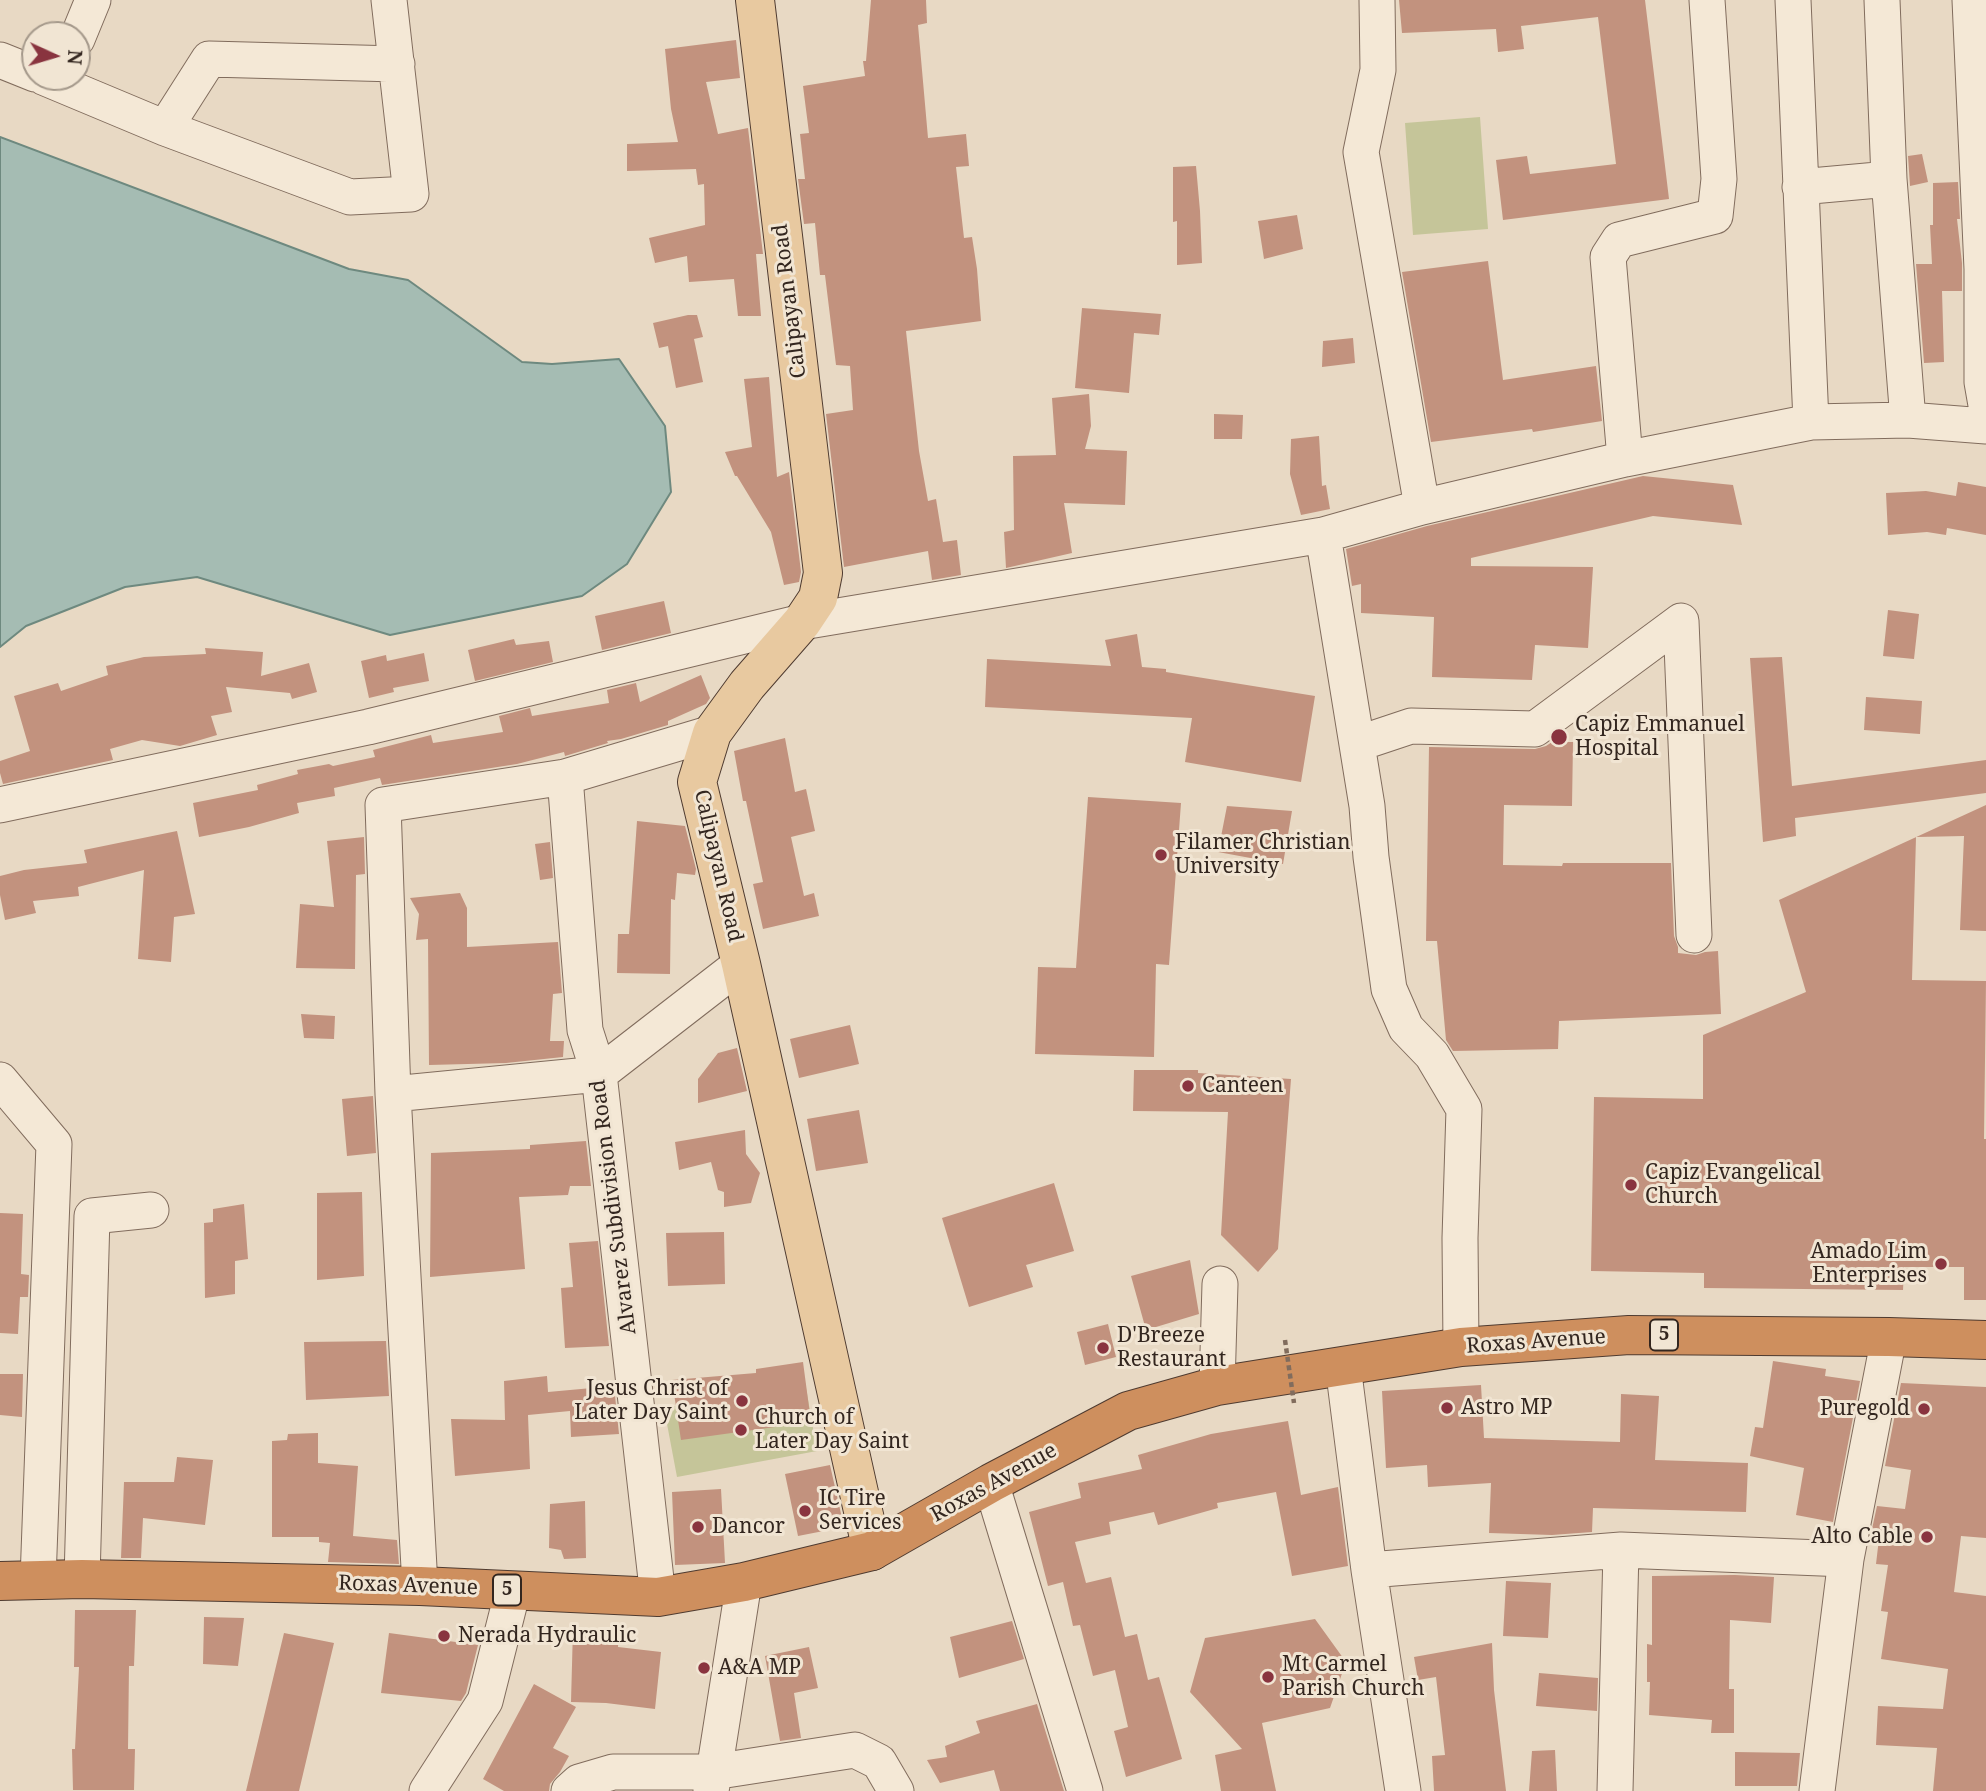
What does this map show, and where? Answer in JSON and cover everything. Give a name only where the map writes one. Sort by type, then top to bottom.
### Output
[{"type":"highway","name":"Roxas Avenue","points":[[0,1581],[82,1579],[420,1586],[658,1597],[744,1582],[872,1551],[991,1483],[1128,1411],[1217,1386],[1461,1347],[1629,1335],[1986,1340]]},
{"type":"main road","name":"Calipayan Road","points":[[755,0],[823,573],[818,598],[802,622],[747,685],[712,733],[696,782],[741,964],[872,1551]]},
{"type":"street","points":[[84,21],[93,0]]},
{"type":"street","points":[[79,91],[165,128],[350,197],[411,194],[389,0]]},
{"type":"street","points":[[1377,0],[1378,70],[1361,152],[1422,507]]},
{"type":"street","points":[[1625,459],[1608,257],[1619,240],[1715,216],[1718,179],[1707,0]]},
{"type":"street","points":[[1793,0],[1811,422]]},
{"type":"street","points":[[1882,0],[1889,179],[1908,420]]},
{"type":"street","points":[[1976,7],[1981,88],[1985,389]]},
{"type":"street","points":[[165,128],[209,59],[397,64]]},
{"type":"street","points":[[0,60],[21,68]]},
{"type":"street","points":[[1800,187],[1889,179]]},
{"type":"street","points":[[0,805],[368,727],[802,622],[1323,535],[1422,507],[1625,459],[1811,422],[1908,420],[1986,426]]},
{"type":"street","points":[[1323,535],[1367,806],[1371,857],[1389,989],[1406,1028],[1432,1055],[1464,1109],[1460,1238],[1461,1347]]},
{"type":"street","points":[[1357,744],[1410,726],[1535,729],[1681,621],[1694,935]]},
{"type":"street","points":[[420,1586],[393,1094],[383,805],[565,776],[712,733]]},
{"type":"street","name":"Alvarez Subdivision Road","points":[[565,776],[585,1030],[599,1074],[658,1597]]},
{"type":"street","points":[[393,1094],[599,1074],[741,964]]},
{"type":"street","points":[[0,1080],[54,1144],[38,1580]]},
{"type":"street","points":[[82,1579],[92,1216],[151,1210]]},
{"type":"street","points":[[1217,1386],[1220,1284]]},
{"type":"street","points":[[1817,1791],[1846,1559],[1889,1337]]},
{"type":"street","points":[[1343,1366],[1369,1570],[1403,1791]]},
{"type":"street","points":[[991,1483],[1085,1791]]},
{"type":"street","points":[[1369,1570],[1621,1550],[1846,1559]]},
{"type":"street","points":[[1615,1791],[1621,1550]]},
{"type":"street","points":[[712,1781],[744,1582]]},
{"type":"street","points":[[426,1791],[485,1701],[513,1590]]},
{"type":"street","points":[[569,1791],[579,1782],[613,1772],[712,1781],[855,1750],[879,1762],[896,1791]]},
{"type":"path","points":[[1285,1340],[1294,1403]]},
{"type":"green space","points":[[1480,117],[1488,229],[1413,235],[1405,123]]},
{"type":"green space","name":"Church of Later Day Saint","points":[[805,1382],[817,1451],[677,1477],[664,1408]]},
{"type":"shaded area","points":[[0,137],[349,269],[408,280],[522,362],[552,364],[619,359],[665,426],[671,492],[627,564],[582,596],[390,635],[197,577],[125,587],[26,626],[0,647]]},
{"type":"building","points":[[871,0],[926,0],[927,23],[918,25],[928,138],[966,134],[969,166],[956,167],[964,238],[972,237],[981,321],[906,331],[919,451],[928,501],[936,499],[943,542],[957,540],[961,575],[932,580],[928,551],[844,567],[826,414],[853,410],[850,366],[836,365],[825,275],[820,275],[815,223],[804,224],[798,179],[805,179],[800,134],[809,133],[803,86],[865,76],[863,61],[866,61]]},
{"type":"building","points":[[1399,0],[1645,0],[1669,199],[1503,220],[1496,160],[1527,156],[1530,174],[1616,164],[1598,17],[1521,26],[1524,49],[1498,52],[1496,29],[1402,33]]},
{"type":"building","points":[[736,40],[740,78],[706,82],[718,134],[748,128],[763,254],[756,254],[761,316],[738,316],[734,279],[689,282],[687,256],[655,263],[649,238],[705,225],[704,184],[698,185],[696,169],[627,171],[627,144],[678,142],[671,109],[665,49]]},
{"type":"building","points":[[1922,154],[1928,182],[1910,186],[1908,156]]},
{"type":"building","points":[[1196,166],[1202,263],[1177,265],[1177,221],[1173,222],[1173,167]]},
{"type":"building","points":[[1958,182],[1960,219],[1957,219],[1962,291],[1942,291],[1944,362],[1924,363],[1916,264],[1932,264],[1930,225],[1933,225],[1933,183]]},
{"type":"building","points":[[1297,215],[1303,249],[1264,259],[1258,221]]},
{"type":"building","points":[[1488,261],[1503,380],[1596,366],[1602,421],[1533,432],[1532,429],[1431,442],[1402,272]]},
{"type":"building","points":[[1082,308],[1161,314],[1159,335],[1134,333],[1129,393],[1075,388]]},
{"type":"building","points":[[697,315],[703,337],[694,339],[703,382],[676,388],[668,346],[659,348],[653,323]]},
{"type":"building","points":[[1353,338],[1355,363],[1322,367],[1323,341]]},
{"type":"building","points":[[769,377],[777,477],[789,472],[801,572],[799,582],[784,585],[771,532],[735,476],[725,452],[752,447],[744,379]]},
{"type":"building","points":[[1089,394],[1091,426],[1085,449],[1127,451],[1125,505],[1064,503],[1072,553],[1006,568],[1004,532],[1014,530],[1013,456],[1056,455],[1052,398]]},
{"type":"building","points":[[1214,414],[1243,415],[1242,439],[1214,439]]},
{"type":"building","points":[[1319,436],[1322,486],[1326,485],[1330,509],[1301,515],[1290,474],[1291,439]]},
{"type":"building","points":[[1643,476],[1733,485],[1742,525],[1653,516],[1471,558],[1471,566],[1593,567],[1588,648],[1535,645],[1532,680],[1432,677],[1434,617],[1361,613],[1361,584],[1352,586],[1346,549],[1427,526]]},
{"type":"building","points":[[1958,482],[1986,487],[1986,535],[1947,528],[1946,535],[1927,532],[1888,535],[1886,493],[1926,491],[1956,496]]},
{"type":"building","points":[[664,601],[671,633],[602,650],[595,616]]},
{"type":"building","points":[[1888,610],[1919,614],[1914,659],[1883,656]]},
{"type":"building","points":[[1137,634],[1142,667],[1315,696],[1301,782],[1185,762],[1192,718],[985,707],[987,659],[1111,666],[1105,640]]},
{"type":"building","points":[[514,639],[516,645],[549,641],[553,662],[475,681],[468,650]]},
{"type":"building","points":[[205,648],[263,652],[261,676],[309,663],[317,692],[292,699],[290,693],[226,687],[232,712],[211,716],[217,735],[180,746],[142,740],[110,749],[113,760],[3,784],[0,761],[30,751],[14,696],[58,683],[61,691],[108,675],[106,666],[144,657],[206,654]]},
{"type":"building","points":[[424,653],[429,681],[393,688],[394,692],[369,698],[361,661],[386,655],[387,661]]},
{"type":"building","points":[[1782,657],[1792,786],[1986,760],[1986,793],[1795,818],[1796,836],[1763,842],[1750,658]]},
{"type":"building","points":[[701,675],[710,698],[706,704],[668,721],[668,725],[607,741],[608,743],[565,756],[564,752],[517,764],[382,785],[380,778],[334,788],[335,796],[297,803],[299,813],[199,837],[193,803],[258,790],[257,785],[298,774],[297,770],[375,757],[373,750],[431,735],[433,743],[503,732],[499,716],[530,708],[532,716],[609,703],[607,690],[636,683],[640,702]]},
{"type":"building","points":[[1866,697],[1922,701],[1920,734],[1864,730]]},
{"type":"building","points":[[785,738],[795,792],[806,789],[815,831],[791,837],[804,896],[814,893],[819,916],[763,929],[753,884],[763,882],[734,751]]},
{"type":"building","points":[[1552,742],[1573,742],[1572,806],[1504,805],[1503,865],[1671,863],[1674,936],[1678,953],[1696,955],[1718,951],[1721,1014],[1559,1021],[1558,1049],[1453,1051],[1446,1040],[1437,941],[1426,941],[1429,747],[1535,749]]},
{"type":"building","points":[[1088,797],[1181,803],[1169,965],[1156,964],[1154,1057],[1035,1054],[1038,967],[1076,968]]},
{"type":"building","points":[[1986,805],[1986,931],[1960,930],[1964,836],[1916,837]]},
{"type":"building","points":[[1227,806],[1292,811],[1283,864],[1218,852]]},
{"type":"building","points":[[637,821],[685,826],[696,869],[695,875],[677,873],[675,900],[671,899],[670,974],[617,973],[618,934],[629,934]]},
{"type":"building","points":[[177,831],[195,914],[174,917],[171,962],[138,959],[144,870],[78,887],[79,896],[33,901],[36,913],[5,920],[0,895],[0,876],[24,870],[87,863],[84,850]]},
{"type":"building","points":[[364,837],[365,874],[356,875],[355,969],[296,968],[300,904],[334,907],[327,841]]},
{"type":"building","points":[[1916,837],[1912,980],[1986,981],[1986,1300],[1964,1300],[1964,1267],[1904,1267],[1903,1290],[1704,1288],[1704,1273],[1591,1271],[1594,1097],[1703,1099],[1703,1035],[1806,992],[1779,900]]},
{"type":"building","points":[[550,842],[553,878],[540,880],[535,844]]},
{"type":"building","points":[[460,893],[467,908],[467,947],[558,942],[562,993],[553,994],[550,1041],[564,1041],[563,1057],[506,1063],[429,1065],[428,939],[416,940],[419,914],[410,898]]},
{"type":"building","points":[[301,1014],[335,1016],[334,1039],[304,1038]]},
{"type":"building","points":[[850,1025],[859,1064],[799,1078],[790,1039]]},
{"type":"building","points":[[737,1048],[747,1091],[698,1103],[698,1079],[718,1053]]},
{"type":"building","points":[[1134,1070],[1198,1070],[1198,1073],[1291,1079],[1278,1249],[1258,1272],[1221,1235],[1228,1112],[1133,1111]]},
{"type":"building","points":[[373,1096],[376,1153],[347,1156],[342,1099]]},
{"type":"building","points":[[859,1110],[868,1163],[816,1171],[807,1119]]},
{"type":"building","points":[[745,1130],[746,1154],[760,1173],[751,1203],[724,1207],[724,1192],[718,1190],[711,1162],[679,1170],[675,1142]]},
{"type":"building","points":[[586,1141],[591,1186],[570,1186],[568,1195],[519,1197],[525,1269],[430,1277],[431,1153],[530,1149],[530,1145]]},
{"type":"building","points":[[1054,1183],[1074,1251],[1026,1265],[1033,1287],[969,1307],[942,1218]]},
{"type":"building","points":[[362,1192],[364,1276],[317,1280],[317,1193]]},
{"type":"building","points":[[244,1204],[248,1259],[235,1261],[235,1294],[205,1298],[204,1223],[213,1222],[213,1209]]},
{"type":"building","points":[[0,1213],[23,1214],[21,1274],[29,1275],[28,1297],[20,1297],[18,1334],[0,1333]]},
{"type":"building","points":[[724,1232],[725,1284],[668,1286],[666,1233]]},
{"type":"building","points":[[598,1241],[609,1346],[565,1348],[561,1288],[573,1287],[569,1243]]},
{"type":"building","points":[[1190,1260],[1199,1314],[1146,1330],[1131,1276]]},
{"type":"building","points":[[1108,1324],[1116,1357],[1085,1365],[1077,1332]]},
{"type":"building","points":[[386,1341],[389,1396],[306,1400],[304,1342]]},
{"type":"building","points":[[1773,1361],[1826,1369],[1825,1376],[1860,1381],[1833,1522],[1796,1515],[1804,1468],[1750,1456],[1755,1427],[1763,1428]]},
{"type":"building","name":"Jesus Christ of Later Day Saint","points":[[803,1362],[811,1422],[681,1440],[672,1380],[756,1373],[756,1369]]},
{"type":"building","points":[[0,1374],[23,1374],[22,1417],[0,1415]]},
{"type":"building","points":[[547,1376],[548,1392],[614,1386],[619,1434],[571,1437],[570,1411],[528,1415],[530,1469],[455,1476],[451,1419],[505,1420],[504,1381]]},
{"type":"building","points":[[1901,1383],[1986,1387],[1986,1538],[1961,1536],[1954,1592],[1986,1596],[1986,1791],[1933,1791],[1937,1748],[1876,1745],[1878,1706],[1943,1709],[1948,1669],[1881,1659],[1888,1612],[1881,1611],[1888,1565],[1876,1564],[1880,1530],[1872,1529],[1877,1506],[1905,1509],[1911,1470],[1885,1466]]},
{"type":"building","points":[[1481,1385],[1484,1438],[1620,1442],[1621,1394],[1659,1396],[1655,1460],[1748,1463],[1746,1512],[1593,1508],[1592,1532],[1552,1535],[1489,1533],[1491,1483],[1428,1487],[1427,1465],[1386,1468],[1382,1391]]},
{"type":"building","points":[[1288,1421],[1301,1495],[1338,1487],[1348,1566],[1292,1576],[1276,1492],[1217,1503],[1218,1508],[1158,1525],[1154,1512],[1109,1522],[1111,1534],[1075,1542],[1086,1583],[1111,1577],[1125,1637],[1137,1634],[1148,1680],[1159,1677],[1182,1759],[1126,1777],[1114,1731],[1128,1727],[1115,1670],[1093,1676],[1080,1625],[1073,1626],[1063,1582],[1048,1586],[1029,1512],[1081,1498],[1078,1483],[1142,1469],[1138,1455],[1211,1434]]},
{"type":"building","points":[[318,1433],[318,1463],[358,1466],[353,1536],[397,1540],[399,1564],[328,1562],[330,1543],[319,1542],[319,1537],[272,1537],[272,1441],[287,1440],[288,1434]]},
{"type":"building","points":[[177,1457],[213,1460],[205,1525],[143,1518],[141,1558],[121,1558],[124,1482],[174,1482]]},
{"type":"building","points":[[830,1465],[844,1527],[798,1536],[785,1474]]},
{"type":"building","name":"Dancor","points":[[721,1489],[725,1563],[675,1565],[672,1492]]},
{"type":"building","points":[[585,1501],[586,1558],[564,1559],[561,1550],[549,1548],[550,1504]]},
{"type":"building","points":[[1652,1576],[1774,1577],[1771,1623],[1730,1620],[1729,1689],[1734,1689],[1734,1733],[1711,1733],[1712,1720],[1649,1715],[1647,1644],[1652,1645]]},
{"type":"building","points":[[1506,1581],[1551,1583],[1548,1638],[1503,1636]]},
{"type":"building","points":[[75,1610],[136,1610],[134,1666],[129,1666],[128,1749],[135,1749],[134,1790],[73,1790],[72,1749],[75,1749],[79,1667],[74,1667]]},
{"type":"building","points":[[204,1617],[244,1618],[238,1666],[203,1664]]},
{"type":"building","name":"Mt Carmel Parish Church","points":[[1315,1619],[1346,1662],[1330,1708],[1262,1723],[1276,1791],[1221,1791],[1215,1755],[1242,1749],[1190,1692],[1205,1638]]},
{"type":"building","points":[[1012,1621],[1024,1659],[959,1678],[950,1637]]},
{"type":"building","points":[[573,1628],[619,1629],[618,1647],[661,1652],[655,1709],[571,1702]]},
{"type":"building","points":[[284,1633],[334,1643],[299,1791],[246,1791]]},
{"type":"building","points":[[389,1633],[478,1645],[466,1693],[461,1701],[381,1693]]},
{"type":"building","points":[[1492,1643],[1494,1690],[1506,1791],[1434,1791],[1432,1756],[1445,1755],[1436,1677],[1418,1680],[1414,1657]]},
{"type":"building","points":[[809,1647],[818,1688],[794,1693],[801,1738],[780,1741],[765,1656]]},
{"type":"building","points":[[1539,1673],[1598,1678],[1597,1711],[1536,1706]]},
{"type":"building","points":[[534,1684],[576,1707],[553,1748],[569,1756],[550,1784],[549,1791],[504,1791],[483,1779]]},
{"type":"building","points":[[1037,1704],[1064,1791],[1000,1791],[994,1770],[940,1783],[927,1760],[947,1757],[945,1746],[980,1733],[976,1721]]},
{"type":"building","points":[[1555,1750],[1557,1791],[1529,1791],[1532,1751]]},
{"type":"building","points":[[1735,1752],[1800,1753],[1797,1786],[1735,1786]]},
{"type":"place","name":"Capiz Emmanuel Hospital","points":[[1559,737]]},
{"type":"place","name":"Filamer Christian University","points":[[1161,855]]},
{"type":"place","name":"Canteen","points":[[1188,1086]]},
{"type":"place","name":"Capiz Evangelical Church","points":[[1631,1185]]},
{"type":"place","name":"Amado Lim Enterprises","points":[[1941,1264]]},
{"type":"place","name":"D'Breeze Restaurant","points":[[1103,1348]]},
{"type":"place","name":"Jesus Christ of Later Day Saint","points":[[742,1401]]},
{"type":"place","name":"Astro MP","points":[[1447,1408]]},
{"type":"place","name":"Puregold","points":[[1924,1409]]},
{"type":"place","name":"Church of Later Day Saint","points":[[741,1430]]},
{"type":"place","name":"IC Tire Services","points":[[805,1511]]},
{"type":"place","name":"Dancor","points":[[698,1527]]},
{"type":"place","name":"Alto Cable","points":[[1927,1537]]},
{"type":"place","name":"Nerada Hydraulic","points":[[444,1636]]},
{"type":"place","name":"A&A MP","points":[[704,1668]]},
{"type":"place","name":"Mt Carmel Parish Church","points":[[1268,1677]]}]
